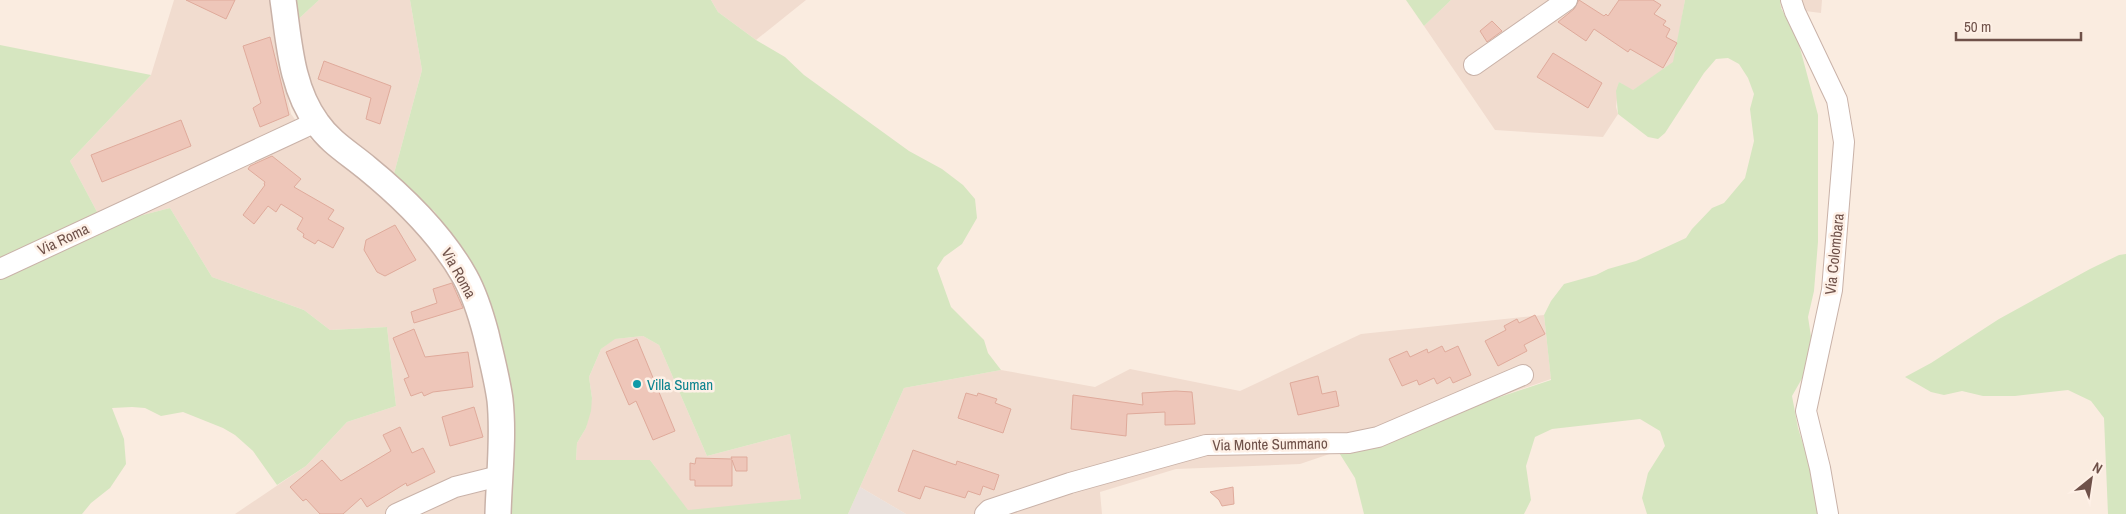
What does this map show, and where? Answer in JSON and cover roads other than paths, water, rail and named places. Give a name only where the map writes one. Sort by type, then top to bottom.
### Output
[{"type":"street","name":"Via Roma","points":[[283,0],[291,61],[303,98],[316,122],[333,142],[367,167],[425,221],[466,278],[480,311],[495,370],[500,402],[498,514]]},
{"type":"street","points":[[1474,65],[1567,0]]},
{"type":"street","name":"Via Colombara","points":[[1792,0],[1795,12],[1836,100],[1844,142],[1832,290],[1806,411],[1820,468],[1828,514]]},
{"type":"street","name":"Via Roma","points":[[0,269],[316,122]]},
{"type":"street","name":"Via Monte Summano","points":[[985,514],[989,510],[1070,483],[1206,446],[1349,443],[1378,436],[1523,375]]},
{"type":"street","points":[[396,514],[454,487],[499,476]]},
{"type":"place","name":"Villa Suman","points":[[637,384]]}]
